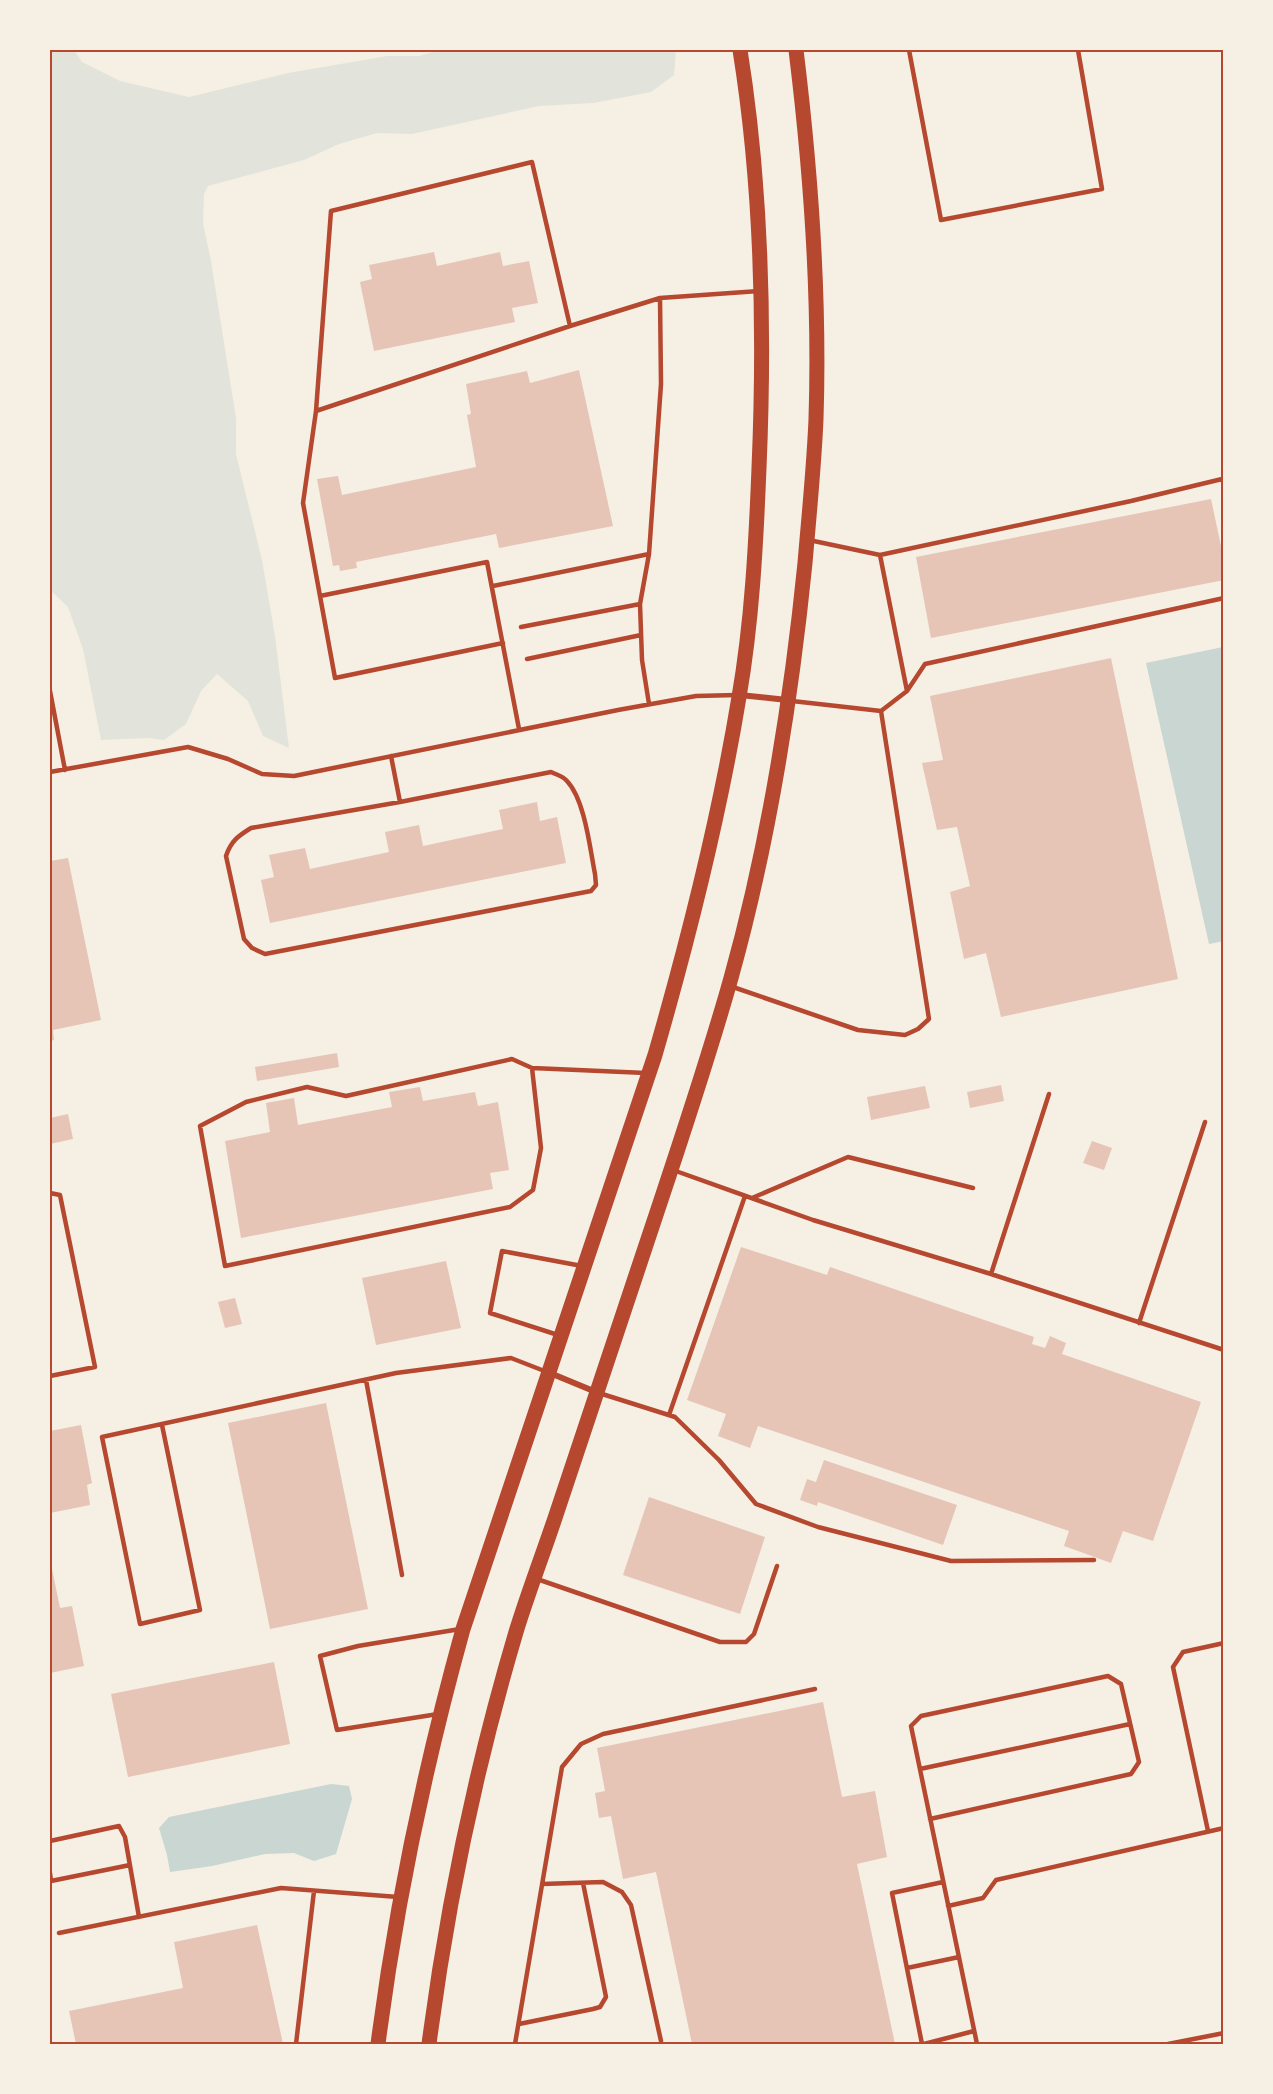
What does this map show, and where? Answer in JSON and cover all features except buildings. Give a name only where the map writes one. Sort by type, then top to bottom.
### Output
[{"type":"main road","points":[[378,2044],[400,1897],[440,1714],[463,1629],[649,1073],[681,967],[704,876],[740,694],[756,540],[761,421],[761,291],[760,236],[753,146],[740,50]]},
{"type":"main road","points":[[429,2044],[439,1970],[471,1805],[518,1628],[671,1169],[729,986],[754,886],[789,700],[807,539],[816,421],[815,305],[810,187],[796,50]]},
{"type":"street","points":[[740,694],[789,700]]},
{"type":"street","points":[[550,1373],[596,1392]]},
{"type":"lane","points":[[909,50],[941,219],[1102,189],[1078,50]]},
{"type":"lane","points":[[503,643],[334,678],[303,503],[316,411],[331,211],[532,162],[570,326]]},
{"type":"lane","points":[[316,411],[660,298],[761,291]]},
{"type":"lane","points":[[649,704],[642,660],[640,604],[649,554],[661,384],[660,298]]},
{"type":"lane","points":[[807,539],[880,555],[1222,479],[1224,484]]},
{"type":"lane","points":[[493,586],[649,554]]},
{"type":"lane","points":[[880,555],[907,691]]},
{"type":"lane","points":[[320,596],[487,562],[519,729]]},
{"type":"lane","points":[[789,700],[881,711],[907,691],[925,664],[1224,598]]},
{"type":"lane","points":[[521,627],[640,604]]},
{"type":"lane","points":[[527,659],[641,635]]},
{"type":"lane","points":[[50,691],[65,770]]},
{"type":"lane","points":[[50,772],[188,747],[228,759],[262,774],[294,776],[649,704],[696,696],[740,694]]},
{"type":"lane","points":[[729,986],[858,1030],[905,1035],[918,1029],[929,1019],[881,711]]},
{"type":"lane","points":[[391,756],[400,802]]},
{"type":"lane","points":[[551,772],[561,776],[579,798],[596,874],[596,885],[591,891],[265,954],[252,948],[244,939],[226,856],[237,836],[251,828],[400,802],[551,772]]},
{"type":"lane","points":[[532,1068],[541,1148],[533,1190],[510,1208],[225,1266],[200,1126],[246,1102],[307,1087],[346,1096],[512,1059],[532,1068],[649,1073]]},
{"type":"lane","points":[[991,1274],[1049,1094]]},
{"type":"lane","points":[[1139,1323],[1205,1122]]},
{"type":"lane","points":[[752,1198],[848,1157],[973,1188]]},
{"type":"lane","points":[[671,1169],[813,1220],[991,1274],[1224,1350]]},
{"type":"lane","points":[[50,1193],[60,1195],[95,1367],[50,1376]]},
{"type":"lane","points":[[669,1415],[745,1196]]},
{"type":"lane","points":[[562,1336],[490,1313],[502,1251],[585,1266]]},
{"type":"lane","points":[[162,1425],[200,1610],[140,1624],[102,1437],[396,1373],[511,1358],[550,1373]]},
{"type":"lane","points":[[366,1380],[402,1575]]},
{"type":"lane","points":[[596,1392],[675,1417],[719,1460],[756,1504],[818,1527],[951,1560],[1094,1560]]},
{"type":"lane","points":[[535,1578],[720,1642],[746,1642],[754,1634],[777,1566]]},
{"type":"lane","points":[[440,1714],[337,1730],[320,1656],[358,1646],[463,1629]]},
{"type":"lane","points":[[1208,1831],[1173,1667],[1183,1652],[1224,1643]]},
{"type":"lane","points":[[930,1819],[1131,1774],[1138,1762],[1121,1684],[1108,1676],[921,1716],[911,1726],[920,1769],[930,1819],[943,1882],[959,1957],[976,2044]]},
{"type":"lane","points":[[515,2044],[562,1767],[581,1744],[603,1734],[815,1689]]},
{"type":"lane","points":[[920,1769],[1130,1724]]},
{"type":"lane","points":[[50,1841],[119,1826],[125,1837],[139,1917]]},
{"type":"lane","points":[[948,1906],[983,1898],[996,1880],[1224,1828]]},
{"type":"lane","points":[[50,1873],[51,1881],[130,1865]]},
{"type":"lane","points":[[542,1884],[603,1882],[622,1892],[632,1905],[661,2041]]},
{"type":"lane","points":[[943,1882],[892,1893],[907,1968],[923,2044],[974,2031]]},
{"type":"lane","points":[[519,2024],[600,2007],[606,1997],[583,1883]]},
{"type":"lane","points":[[59,1933],[281,1888],[400,1897]]},
{"type":"lane","points":[[296,2044],[314,1891]]},
{"type":"lane","points":[[907,1968],[959,1957]]},
{"type":"lane","points":[[1168,2044],[1224,2032]]},
{"type":"shaded area","points":[[50,50],[74,50],[82,62],[120,81],[189,97],[288,73],[387,56],[419,56],[440,50],[676,50],[674,75],[651,92],[593,103],[539,106],[412,134],[377,133],[339,144],[304,160],[208,186],[204,194],[203,223],[236,418],[236,454],[262,560],[275,636],[289,748],[263,736],[248,701],[217,674],[201,691],[186,724],[164,740],[148,738],[101,740],[83,649],[68,607],[50,590]]},
{"type":"shaded area","points":[[1223,647],[1224,941],[1209,944],[1146,663]]},
{"type":"shaded area","points":[[331,1784],[349,1786],[352,1799],[336,1854],[314,1861],[294,1853],[265,1854],[212,1866],[170,1872],[159,1828],[169,1817]]}]
